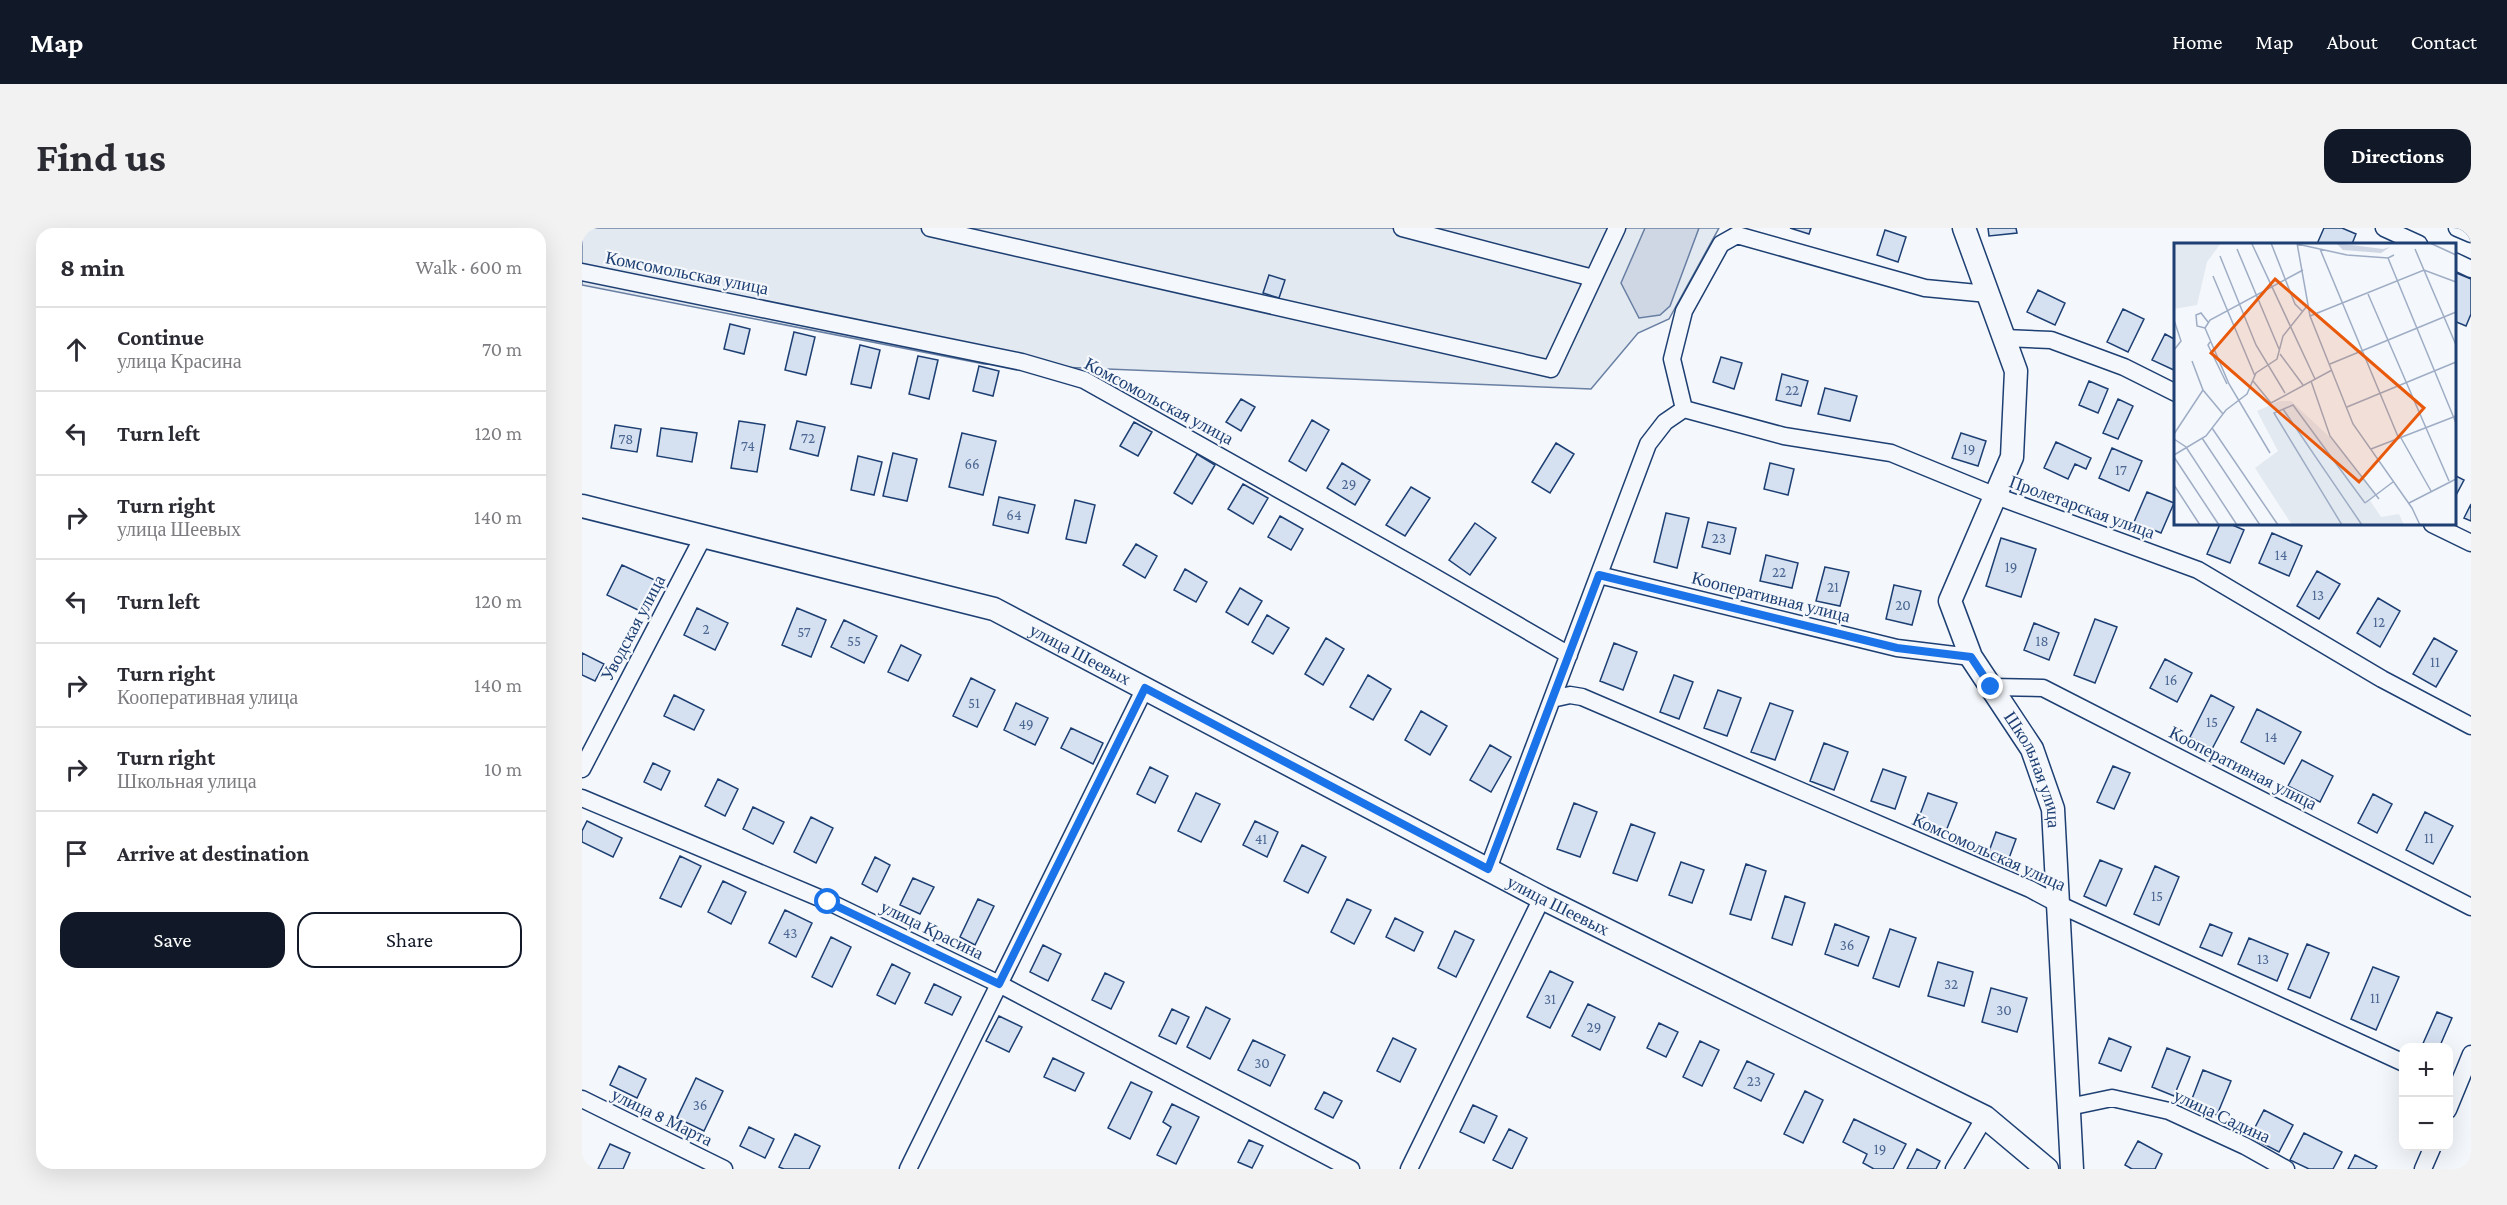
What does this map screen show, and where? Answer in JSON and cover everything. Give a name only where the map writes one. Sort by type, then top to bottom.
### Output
[{"type":"main road","name":"Школьная улица","points":[[1964,228],[2016,371],[2012,457],[1950,601],[1971,657],[2032,749],[2053,809],[2072,1169]]},
{"type":"main road","name":"улица Шеевых","points":[[582,506],[994,609],[1542,898],[1985,1117],[2047,1169]]},
{"type":"street","points":[[930,228],[1551,369],[1617,228]]},
{"type":"street","points":[[1402,228],[1593,278]]},
{"type":"street","points":[[2384,228],[2417,243]]},
{"type":"street","points":[[2457,228],[2471,234]]},
{"type":"street","points":[[1488,869],[1648,444],[1665,422],[1684,409],[1672,359],[1684,312],[1721,244],[1737,235],[1924,288],[1988,294]]},
{"type":"street","points":[[2456,262],[2471,269]]},
{"type":"street","name":"Комсомольская улица","points":[[582,272],[1022,362],[1084,380],[1424,570],[1569,655]]},
{"type":"street","points":[[2004,338],[2051,339],[2124,367],[2174,392]]},
{"type":"street","name":"Пролетарская улица","points":[[1684,409],[1784,436],[1891,453],[1995,496],[2198,570],[2382,679],[2471,726]]},
{"type":"street","points":[[2434,525],[2471,543]]},
{"type":"street","name":"Уводская улица","points":[[582,769],[703,537]]},
{"type":"street","name":"Кооперативная улица","points":[[1599,575],[1897,648],[1971,657]]},
{"type":"street","name":"Кооперативная улица","points":[[1991,687],[2043,688],[2471,907]]},
{"type":"street","points":[[908,1169],[1145,688]]},
{"type":"street","name":"Комсомольская улица","points":[[1552,699],[1570,695],[1582,698],[2030,889],[2399,1061]]},
{"type":"street","name":"улица Красина","points":[[582,798],[828,902],[999,984],[1351,1169]]},
{"type":"street","points":[[1409,1169],[1542,898]]},
{"type":"street","points":[[2459,1089],[2471,1054]]},
{"type":"street","name":"улица Садина","points":[[2069,1107],[2112,1098],[2169,1111],[2245,1146],[2286,1169]]},
{"type":"street","name":"улица 8 Марта","points":[[582,1099],[724,1169]]},
{"type":"street","points":[[1954,1169],[1985,1117]]},
{"type":"street","points":[[2423,1169],[2431,1151]]},
{"type":"shaded area","points":[[582,228],[1719,228],[1669,319],[1638,333],[1591,389],[984,364],[582,285]]},
{"type":"shaded area","points":[[1645,228],[1699,228],[1670,306],[1660,315],[1639,318],[1621,283]]},
{"type":"building","points":[[1790,228],[1811,228],[1809,234]]},
{"type":"building","points":[[1988,228],[2016,228],[2017,233],[1989,236]]},
{"type":"building","points":[[2324,228],[2342,228],[2356,234],[2352,243],[2317,243]]},
{"type":"building","points":[[1885,230],[1906,237],[1898,262],[1877,255]]},
{"type":"building","points":[[2456,273],[2471,279],[2471,314],[2466,326],[2456,322]]},
{"type":"building","points":[[1269,275],[1285,280],[1279,298],[1263,293]]},
{"type":"building","points":[[2038,290],[2065,303],[2055,325],[2027,312]]},
{"type":"building","points":[[2123,309],[2144,319],[2128,352],[2107,342]]},
{"type":"building","points":[[730,324],[750,329],[744,354],[724,349]]},
{"type":"building","points":[[794,332],[815,337],[806,375],[785,370]]},
{"type":"building","points":[[2165,334],[2174,339],[2174,370],[2152,360]]},
{"type":"building","points":[[860,345],[880,350],[871,388],[851,384]]},
{"type":"building","points":[[918,356],[938,360],[929,399],[909,394]]},
{"type":"building","points":[[1721,357],[1742,363],[1734,389],[1713,382]]},
{"type":"building","points":[[979,366],[999,371],[993,396],[973,391]]},
{"type":"building","points":[[1782,374],[1808,381],[1801,406],[1776,400]]},
{"type":"building","points":[[2089,381],[2108,389],[2098,413],[2079,405]]},
{"type":"building","points":[[1825,388],[1857,396],[1850,421],[1818,414]]},
{"type":"building","points":[[1241,399],[1255,407],[1241,431],[1226,422]]},
{"type":"building","points":[[2118,399],[2133,406],[2118,439],[2103,433]]},
{"type":"building","points":[[1312,420],[1329,430],[1306,471],[1289,461]]},
{"type":"building","points":[[739,421],[765,425],[757,472],[731,468]]},
{"type":"building","points":[[797,421],[825,427],[818,456],[790,449]]},
{"type":"building","points":[[1134,422],[1152,432],[1138,456],[1120,446]]},
{"type":"building","points":[[615,425],[641,429],[637,452],[611,448]]},
{"type":"building","points":[[661,428],[697,433],[692,462],[657,456]]},
{"type":"building","points":[[962,433],[996,441],[983,495],[949,487]]},
{"type":"building","points":[[1961,433],[1986,441],[1978,466],[1952,458]]},
{"type":"building","points":[[2056,442],[2091,458],[2086,469],[2075,464],[2068,479],[2044,468]]},
{"type":"building","points":[[1556,443],[1574,454],[1550,493],[1532,482]]},
{"type":"building","points":[[2112,448],[2142,461],[2129,491],[2099,478]]},
{"type":"building","points":[[893,453],[917,459],[907,501],[883,496]]},
{"type":"building","points":[[1197,454],[1215,465],[1192,504],[1174,493]]},
{"type":"building","points":[[858,456],[882,462],[874,495],[851,490]]},
{"type":"building","points":[[1342,463],[1370,480],[1355,505],[1327,488]]},
{"type":"building","points":[[1770,463],[1794,469],[1788,495],[1764,489]]},
{"type":"building","points":[[2456,476],[2464,480],[2456,495]]},
{"type":"building","points":[[1243,484],[1268,498],[1253,524],[1228,509]]},
{"type":"building","points":[[1411,487],[1430,498],[1405,536],[1386,525]]},
{"type":"building","points":[[2147,492],[2174,503],[2161,533],[2134,522]]},
{"type":"building","points":[[999,497],[1035,505],[1028,533],[993,525]]},
{"type":"building","points":[[1075,500],[1095,505],[1086,543],[1066,539]]},
{"type":"building","points":[[2471,504],[2471,521],[2464,518]]},
{"type":"building","points":[[1666,513],[1689,518],[1677,568],[1654,562]]},
{"type":"building","points":[[1280,516],[1303,529],[1291,550],[1268,537]]},
{"type":"building","points":[[1708,522],[1736,528],[1730,554],[1702,547]]},
{"type":"building","points":[[1475,523],[1496,538],[1470,575],[1449,560]]},
{"type":"building","points":[[2220,525],[2232,525],[2244,530],[2230,563],[2207,554]]},
{"type":"building","points":[[2272,533],[2302,546],[2289,576],[2259,563]]},
{"type":"building","points":[[2001,538],[2036,549],[2021,597],[1986,586]]},
{"type":"building","points":[[1136,544],[1157,556],[1145,578],[1123,565]]},
{"type":"building","points":[[1766,555],[1798,563],[1792,588],[1760,581]]},
{"type":"building","points":[[622,565],[657,581],[642,612],[607,595]]},
{"type":"building","points":[[1825,567],[1849,572],[1840,606],[1816,601]]},
{"type":"building","points":[[1185,569],[1207,582],[1196,602],[1174,590]]},
{"type":"building","points":[[2317,571],[2340,584],[2319,619],[2297,606]]},
{"type":"building","points":[[1894,585],[1921,591],[1912,625],[1886,619]]},
{"type":"building","points":[[1240,588],[1262,601],[1248,625],[1226,612]]},
{"type":"building","points":[[2378,598],[2400,611],[2380,647],[2357,633]]},
{"type":"building","points":[[697,608],[728,623],[715,650],[684,635]]},
{"type":"building","points":[[797,608],[826,620],[811,657],[782,645]]},
{"type":"building","points":[[1267,615],[1289,628],[1273,654],[1252,642]]},
{"type":"building","points":[[2095,619],[2117,627],[2095,683],[2074,675]]},
{"type":"building","points":[[844,620],[877,636],[864,663],[831,647]]},
{"type":"building","points":[[2034,623],[2059,633],[2049,660],[2024,650]]},
{"type":"building","points":[[1326,638],[1344,649],[1323,685],[1305,674]]},
{"type":"building","points":[[2434,638],[2457,651],[2436,687],[2413,674]]},
{"type":"building","points":[[1614,643],[1637,652],[1623,690],[1600,681]]},
{"type":"building","points":[[901,645],[921,655],[908,681],[888,672]]},
{"type":"building","points":[[582,653],[604,664],[595,681],[582,675]]},
{"type":"building","points":[[2165,659],[2192,673],[2177,702],[2150,688]]},
{"type":"building","points":[[1368,675],[1391,689],[1373,720],[1350,707]]},
{"type":"building","points":[[1674,675],[1693,682],[1679,719],[1660,712]]},
{"type":"building","points":[[971,678],[995,690],[977,727],[953,716]]},
{"type":"building","points":[[1718,690],[1741,698],[1727,736],[1704,728]]},
{"type":"building","points":[[674,695],[704,710],[694,730],[664,716]]},
{"type":"building","points":[[2211,695],[2234,707],[2212,749],[2190,737]]},
{"type":"building","points":[[1016,703],[1048,718],[1035,745],[1004,730]]},
{"type":"building","points":[[1770,703],[1793,711],[1775,760],[1751,752]]},
{"type":"building","points":[[2257,709],[2301,732],[2284,764],[2241,742]]},
{"type":"building","points":[[1421,711],[1447,726],[1430,755],[1405,740]]},
{"type":"building","points":[[1071,728],[1103,743],[1093,764],[1061,748]]},
{"type":"building","points":[[1824,743],[1848,752],[1834,790],[1810,781]]},
{"type":"building","points":[[1490,745],[1511,757],[1491,792],[1470,780]]},
{"type":"building","points":[[2302,760],[2333,776],[2320,802],[2288,786]]},
{"type":"building","points":[[653,763],[670,771],[661,790],[644,782]]},
{"type":"building","points":[[2113,766],[2130,773],[2114,809],[2097,802]]},
{"type":"building","points":[[1150,767],[1168,776],[1155,803],[1137,794]]},
{"type":"building","points":[[1883,769],[1906,777],[1895,809],[1871,801]]},
{"type":"building","points":[[718,779],[738,789],[725,816],[705,806]]},
{"type":"building","points":[[1196,793],[1220,804],[1201,842],[1178,831]]},
{"type":"building","points":[[1928,793],[1957,803],[1946,831],[1918,820]]},
{"type":"building","points":[[2373,794],[2392,804],[2377,833],[2358,823]]},
{"type":"building","points":[[1574,803],[1597,812],[1580,857],[1557,849]]},
{"type":"building","points":[[753,807],[784,822],[773,844],[743,829]]},
{"type":"building","points":[[2425,812],[2453,826],[2433,864],[2406,850]]},
{"type":"building","points":[[811,817],[833,828],[816,863],[794,852]]},
{"type":"building","points":[[587,821],[622,838],[613,857],[582,842],[582,831]]},
{"type":"building","points":[[1255,821],[1278,832],[1267,857],[1243,845]]},
{"type":"building","points":[[1631,824],[1655,833],[1637,881],[1613,873]]},
{"type":"building","points":[[1996,832],[2016,839],[2008,861],[1988,854]]},
{"type":"building","points":[[1302,845],[1326,857],[1308,893],[1284,881]]},
{"type":"building","points":[[680,856],[701,866],[681,907],[660,898]]},
{"type":"building","points":[[875,857],[890,865],[877,892],[862,884]]},
{"type":"building","points":[[2100,860],[2122,869],[2106,906],[2084,896]]},
{"type":"building","points":[[1681,862],[1704,870],[1692,903],[1669,895]]},
{"type":"building","points":[[1746,864],[1766,871],[1751,920],[1730,914]]},
{"type":"building","points":[[2155,866],[2179,877],[2159,925],[2134,914]]},
{"type":"building","points":[[913,878],[934,887],[920,914],[900,905]]},
{"type":"building","points":[[723,881],[746,892],[731,924],[708,912]]},
{"type":"building","points":[[1785,896],[1805,903],[1792,945],[1772,938]]},
{"type":"building","points":[[978,899],[994,906],[975,945],[960,937]]},
{"type":"building","points":[[1347,899],[1371,910],[1354,944],[1331,932]]},
{"type":"building","points":[[785,910],[812,923],[796,957],[769,943]]},
{"type":"building","points":[[1395,918],[1423,932],[1414,951],[1386,937]]},
{"type":"building","points":[[1835,924],[1869,937],[1858,966],[1825,954]]},
{"type":"building","points":[[2210,924],[2232,933],[2222,956],[2200,947]]},
{"type":"building","points":[[1890,929],[1916,938],[1899,987],[1873,978]]},
{"type":"building","points":[[1455,931],[1474,940],[1456,977],[1438,968]]},
{"type":"building","points":[[831,937],[851,947],[832,987],[812,977]]},
{"type":"building","points":[[2249,938],[2288,954],[2277,981],[2238,964]]},
{"type":"building","points":[[2307,944],[2329,953],[2310,998],[2288,989]]},
{"type":"building","points":[[1043,945],[1061,954],[1048,981],[1030,972]]},
{"type":"building","points":[[1938,962],[1973,972],[1964,1006],[1928,996]]},
{"type":"building","points":[[892,964],[910,973],[895,1004],[877,995]]},
{"type":"building","points":[[2373,967],[2399,977],[2376,1030],[2351,1019]]},
{"type":"building","points":[[1550,971],[1573,982],[1550,1028],[1527,1017]]},
{"type":"building","points":[[1105,973],[1124,982],[1111,1009],[1092,1000]]},
{"type":"building","points":[[934,984],[961,997],[952,1015],[925,1003]]},
{"type":"building","points":[[1991,988],[2027,998],[2017,1032],[1982,1022]]},
{"type":"building","points":[[1588,1004],[1615,1017],[1600,1050],[1572,1036]]},
{"type":"building","points":[[1206,1007],[1230,1019],[1210,1059],[1187,1047]]},
{"type":"building","points":[[1172,1009],[1189,1017],[1176,1044],[1159,1036]]},
{"type":"building","points":[[2437,1012],[2452,1018],[2441,1043],[2423,1043]]},
{"type":"building","points":[[999,1016],[1022,1027],[1009,1052],[986,1041]]},
{"type":"building","points":[[1659,1023],[1678,1032],[1666,1057],[1647,1048]]},
{"type":"building","points":[[1393,1038],[1416,1049],[1400,1082],[1377,1071]]},
{"type":"building","points":[[2109,1038],[2131,1047],[2121,1071],[2099,1063]]},
{"type":"building","points":[[1253,1040],[1285,1055],[1270,1086],[1238,1070]]},
{"type":"building","points":[[1700,1041],[1719,1050],[1702,1086],[1683,1077]]},
{"type":"building","points":[[2167,1048],[2190,1057],[2174,1096],[2152,1087]]},
{"type":"building","points":[[1053,1058],[1084,1073],[1075,1091],[1044,1077]]},
{"type":"building","points":[[1747,1061],[1774,1074],[1761,1101],[1734,1088]]},
{"type":"building","points":[[619,1066],[646,1079],[637,1098],[610,1085]]},
{"type":"building","points":[[2203,1070],[2231,1081],[2217,1115],[2190,1104]]},
{"type":"building","points":[[696,1078],[723,1091],[704,1131],[677,1118]]},
{"type":"building","points":[[1131,1082],[1152,1092],[1130,1139],[1108,1128]]},
{"type":"building","points":[[1805,1091],[1823,1100],[1803,1143],[1784,1134]]},
{"type":"building","points":[[1324,1092],[1342,1101],[1333,1118],[1315,1109]]},
{"type":"building","points":[[1172,1104],[1199,1117],[1176,1164],[1157,1155],[1171,1127],[1163,1122]]},
{"type":"building","points":[[1473,1105],[1497,1116],[1484,1143],[1460,1132]]},
{"type":"building","points":[[2264,1110],[2293,1125],[2279,1152],[2250,1137]]},
{"type":"building","points":[[1854,1119],[1906,1144],[1893,1169],[1874,1169],[1863,1163],[1867,1154],[1843,1142]]},
{"type":"building","points":[[749,1127],[774,1139],[765,1158],[740,1146]]},
{"type":"building","points":[[1509,1129],[1527,1138],[1512,1169],[1493,1160]]},
{"type":"building","points":[[2304,1133],[2342,1152],[2333,1169],[2309,1169],[2290,1160]]},
{"type":"building","points":[[795,1134],[820,1146],[809,1169],[779,1167]]},
{"type":"building","points":[[1249,1140],[1263,1146],[1252,1168],[1238,1162]]},
{"type":"building","points":[[2138,1141],[2162,1154],[2155,1169],[2132,1169],[2125,1165]]},
{"type":"building","points":[[610,1144],[630,1153],[623,1169],[598,1169]]},
{"type":"building","points":[[1917,1149],[1940,1161],[1936,1169],[1907,1169]]},
{"type":"building","points":[[2355,1155],[2377,1166],[2375,1169],[2348,1169]]},
{"type":"route","points":[[828,902],[999,984],[1145,688],[1488,869],[1599,575],[1897,648],[1971,657],[1991,687]]}]
